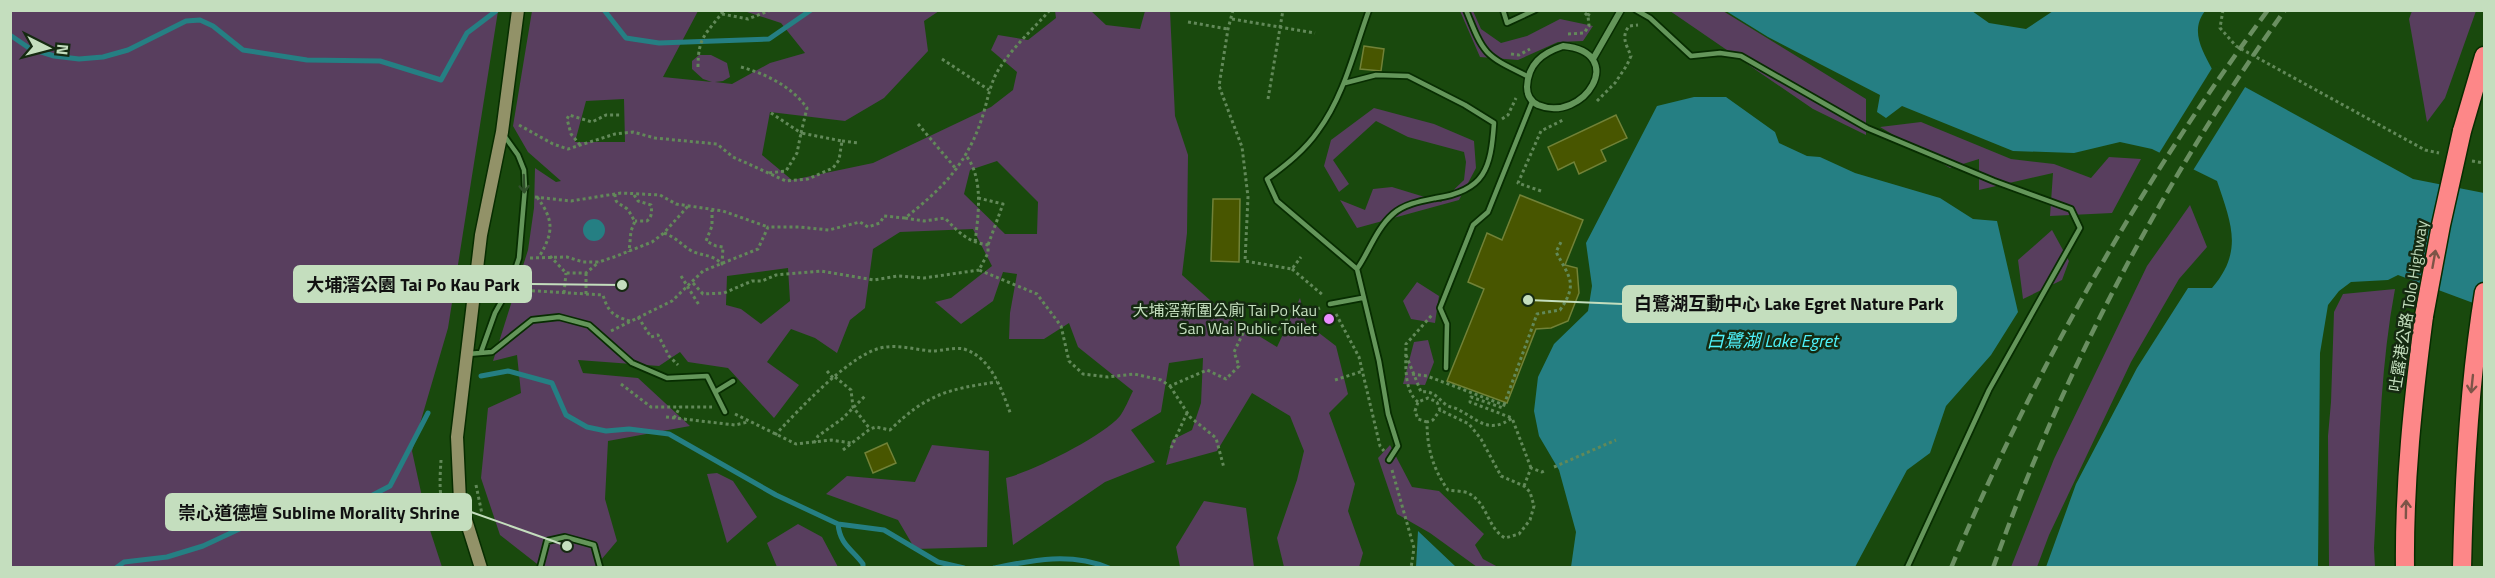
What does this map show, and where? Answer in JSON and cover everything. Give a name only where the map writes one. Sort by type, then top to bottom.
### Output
[{"type":"highway","name":"吐露港公路 Tolo Highway","points":[[2405,567],[2406,483],[2411,416],[2424,316],[2462,130],[2484,57]]},
{"type":"highway","points":[[2462,567],[2467,440],[2484,292]]},
{"type":"main road","points":[[481,567],[460,501],[457,437],[481,235],[501,132],[518,10]]},
{"type":"street","points":[[1593,59],[1621,10]]},
{"type":"street","points":[[1563,46],[1575,47],[1585,52],[1593,59],[1597,68],[1597,76],[1586,94],[1571,104],[1560,107],[1544,107],[1532,102],[1527,93],[1527,76],[1537,60],[1563,46]]},
{"type":"lane","points":[[1357,269],[1277,201],[1267,179],[1293,159],[1319,131],[1345,83],[1369,10]]},
{"type":"lane","points":[[1466,10],[1480,44],[1491,58],[1527,76]]},
{"type":"lane","points":[[1503,10],[1507,23],[1535,10]]},
{"type":"lane","points":[[1636,10],[1650,18],[1691,56],[1720,53],[1741,56],[1867,128],[1994,181],[2072,209],[2080,228],[1989,390],[1907,567]]},
{"type":"lane","points":[[1345,83],[1376,75],[1408,76],[1465,105],[1494,123],[1492,155],[1484,173],[1474,184],[1454,196],[1421,201],[1404,207],[1392,215],[1376,236],[1357,269],[1362,298],[1379,362],[1388,414],[1398,446],[1389,460]]},
{"type":"lane","points":[[1446,368],[1447,324],[1440,308],[1473,225],[1488,212],[1532,102]]},
{"type":"lane","points":[[481,352],[495,313],[509,288],[519,258],[524,170],[518,155],[501,132]]},
{"type":"lane","points":[[1330,304],[1362,298]]},
{"type":"lane","points":[[466,354],[492,352],[532,320],[559,317],[589,326],[632,363],[667,378],[707,376],[723,409]]},
{"type":"lane","points":[[715,392],[733,381]]},
{"type":"lane","points":[[540,567],[548,541],[565,537],[594,545],[600,567]]},
{"type":"path","points":[[698,68],[698,48],[704,35],[723,12],[748,19],[771,10]]},
{"type":"path","points":[[905,218],[934,195],[957,170],[966,156],[982,118],[989,90],[1000,66],[1050,10]]},
{"type":"path","points":[[1233,10],[1219,86],[1242,147],[1248,197],[1245,261],[1292,268],[1323,294],[1359,357],[1380,446],[1389,460],[1414,548],[1411,567]]},
{"type":"path","points":[[1268,99],[1283,10]]},
{"type":"path","points":[[1582,10],[1588,16]]},
{"type":"path","points":[[1560,35],[1584,33],[1589,26],[1588,16],[1591,10]]},
{"type":"path","points":[[2223,10],[2220,28],[2236,46],[2425,150],[2445,155]]},
{"type":"path","points":[[1232,19],[1315,33]]},
{"type":"path","points":[[1188,22],[1228,29]]},
{"type":"path","points":[[1496,61],[1506,54],[1519,55],[1538,45]]},
{"type":"path","points":[[942,59],[989,90]]},
{"type":"path","points":[[741,67],[764,73],[801,100],[807,108],[797,153],[786,171],[768,173]]},
{"type":"path","points":[[1494,123],[1508,115],[1514,105],[1515,88]]},
{"type":"path","points":[[771,113],[801,133],[859,143]]},
{"type":"path","points":[[580,146],[568,127],[569,115],[592,122],[606,115],[621,115]]},
{"type":"path","points":[[514,123],[553,144],[568,149],[615,134],[633,132],[655,138],[717,144],[733,157],[786,181],[808,179],[833,168],[839,160],[842,141]]},
{"type":"path","points":[[918,124],[957,170]]},
{"type":"path","points":[[966,156],[976,180],[978,198],[975,243]]},
{"type":"path","points":[[2465,159],[2484,163]]},
{"type":"path","points":[[524,199],[537,197],[571,201],[615,194],[660,195],[676,204],[723,211],[768,227],[829,230],[860,222],[868,227],[880,224],[884,216],[924,221],[945,218],[960,235],[975,243],[988,244]]},
{"type":"path","points":[[615,194],[615,200],[619,206],[627,208],[635,221]]},
{"type":"path","points":[[634,195],[638,201],[651,206],[652,211],[652,216],[647,222],[635,221]]},
{"type":"path","points":[[537,197],[546,209],[551,225],[550,236],[539,257]]},
{"type":"path","points":[[978,198],[1003,204],[988,244],[988,253],[979,270]]},
{"type":"path","points":[[519,258],[550,256],[567,257],[583,262],[599,262],[652,242],[664,233],[688,206]]},
{"type":"path","points":[[712,210],[712,226],[706,241],[723,247],[722,264]]},
{"type":"path","points":[[629,252],[631,231],[635,221]]},
{"type":"path","points":[[601,336],[672,301],[704,271],[758,249],[768,227]]},
{"type":"path","points":[[664,233],[676,237],[692,251],[714,256],[722,264]]},
{"type":"path","points":[[1524,486],[1531,468],[1512,418],[1470,402],[1471,397],[1503,408],[1537,314],[1560,310],[1570,295],[1572,281],[1556,252],[1561,242]]},
{"type":"path","points":[[550,256],[566,273],[586,273],[599,262]]},
{"type":"path","points":[[1292,268],[1301,257]]},
{"type":"path","points":[[693,283],[703,294],[724,293],[752,281],[762,281],[776,275],[821,271],[874,280],[898,276],[924,278],[979,270],[1037,294],[1060,326],[1069,361],[1083,374],[1108,377],[1134,374],[1161,380],[1170,386],[1187,412],[1216,438],[1224,468]]},
{"type":"path","points":[[564,293],[566,273]]},
{"type":"path","points":[[586,273],[586,294]]},
{"type":"path","points":[[681,276],[699,305]]},
{"type":"path","points":[[509,288],[603,295],[608,309],[615,316],[630,321]]},
{"type":"path","points":[[1170,386],[1207,370],[1226,379],[1239,366],[1234,352],[1246,327],[1267,332],[1278,330],[1287,322],[1284,310],[1306,314],[1330,304]]},
{"type":"path","points":[[1418,402],[1412,397],[1406,369],[1406,344],[1425,321],[1440,308]]},
{"type":"path","points":[[638,317],[651,338],[658,335],[669,356],[686,377]]},
{"type":"path","points":[[775,435],[799,409],[834,378],[864,355],[884,346],[932,351],[964,349],[982,359],[997,382],[1011,415]]},
{"type":"path","points":[[1406,355],[1421,392],[1427,391],[1438,396],[1446,406],[1458,409],[1485,425],[1503,425],[1512,418]]},
{"type":"path","points":[[827,371],[851,390],[853,407],[870,429]]},
{"type":"path","points":[[1335,380],[1363,371]]},
{"type":"path","points":[[1412,374],[1427,376],[1504,405]]},
{"type":"path","points":[[843,450],[870,429],[876,427],[890,430],[923,401],[941,393],[997,382]]},
{"type":"path","points":[[621,384],[651,407],[723,409],[796,444],[831,440],[851,443]]},
{"type":"path","points":[[814,443],[818,436],[842,419],[865,396]]},
{"type":"path","points":[[1427,422],[1430,454],[1437,475],[1448,490],[1467,493],[1479,503],[1495,532],[1505,538],[1519,534],[1530,520],[1534,506],[1530,492],[1524,486],[1501,476],[1481,439],[1469,424],[1440,410],[1437,402],[1428,398],[1418,402],[1415,411],[1418,419],[1427,422],[1433,420],[1440,410]]},
{"type":"path","points":[[674,418],[680,407]]},
{"type":"path","points":[[1171,448],[1187,412]]},
{"type":"path","points":[[666,417],[735,425],[750,421]]},
{"type":"path","points":[[1554,467],[1616,440]]},
{"type":"path","points":[[1531,468],[1542,472],[1546,470]]},
{"type":"shaded area","points":[[10,11],[498,11],[448,328],[412,451],[428,524],[442,567],[11,567]]},
{"type":"shaded area","points":[[532,11],[698,11],[663,77],[712,82],[703,79],[692,69],[692,61],[699,55],[711,55],[727,63],[730,77],[715,82],[732,84],[770,63],[805,53],[781,23],[744,11],[939,11],[924,21],[928,51],[884,98],[845,121],[770,112],[762,155],[792,180],[873,163],[991,107],[1013,90],[1017,72],[991,50],[998,35],[1028,40],[1056,18],[1055,11],[1091,11],[1106,25],[1140,29],[1145,11],[1170,11],[1175,116],[1188,155],[1187,233],[1182,275],[1230,318],[1277,347],[1300,298],[1306,323],[1336,346],[1348,394],[1329,413],[1355,484],[1348,511],[1363,553],[1359,567],[1284,567],[1277,538],[1297,480],[1304,451],[1290,416],[1252,393],[1217,451],[1166,465],[1172,440],[1192,430],[1201,403],[1203,358],[1169,363],[1161,412],[1131,430],[1155,462],[1105,482],[1013,545],[1006,478],[1049,461],[1098,434],[1120,416],[1133,391],[1078,347],[1069,323],[1044,339],[1009,339],[1010,313],[1017,274],[1003,272],[993,301],[961,324],[935,302],[951,298],[992,266],[973,229],[900,232],[873,249],[865,308],[850,320],[837,353],[815,338],[791,329],[767,362],[799,385],[774,418],[728,368],[688,362],[680,352],[659,366],[578,360],[583,373],[638,378],[690,426],[608,441],[605,499],[617,541],[595,567],[541,567],[500,535],[481,478],[488,408],[521,393],[517,355],[493,361],[528,250],[534,208],[535,168],[556,182],[561,181],[528,152],[513,126]],"holes":[[[624,99],[625,142],[575,142],[586,101]],[[997,161],[1038,202],[1037,234],[1005,234],[964,194],[970,170]],[[788,268],[790,301],[761,324],[741,309],[726,305],[727,276]]]},
{"type":"shaded area","points":[[1460,11],[1473,11],[1481,29],[1501,43],[1527,36],[1560,19],[1593,26],[1583,41],[1558,42],[1518,60],[1480,57]]},
{"type":"shaded area","points":[[1670,11],[1723,11],[1866,99],[1866,135],[1813,109]]},
{"type":"shaded area","points":[[2412,11],[2476,11],[2445,98],[2427,122],[2409,19]]},
{"type":"shaded area","points":[[1374,108],[1434,124],[1474,141],[1476,168],[1459,200],[1357,228],[1340,200],[1365,210],[1373,189],[1392,187],[1441,202],[1464,180],[1466,162],[1464,152],[1408,137],[1376,121],[1333,160],[1349,184],[1339,192],[1324,166],[1331,140]]},
{"type":"shaded area","points":[[1921,122],[2011,159],[2054,164],[2091,178],[2109,157],[2141,159],[2112,213],[2050,216],[2053,173],[1979,190],[1979,159],[1950,168],[1880,127]]},
{"type":"shaded area","points":[[2190,205],[2207,247],[2179,279],[2131,362],[2049,535],[2037,567],[2011,567],[2054,459],[2147,266]]},
{"type":"shaded area","points":[[2052,230],[2069,261],[2062,280],[2023,299],[2018,260]]},
{"type":"shaded area","points":[[1417,282],[1439,296],[1435,323],[1411,319],[1403,301]]},
{"type":"shaded area","points":[[2395,289],[2383,386],[2374,548],[2375,567],[2329,567],[2328,436],[2334,312],[2343,294]]},
{"type":"shaded area","points":[[1428,340],[1434,362],[1425,385],[1403,384],[1414,342]]},
{"type":"shaded area","points":[[932,445],[989,451],[987,547],[915,549],[898,520],[826,494],[847,476],[915,482]]},
{"type":"shaded area","points":[[1390,445],[1412,487],[1439,491],[1484,534],[1475,545],[1483,559],[1498,567],[1477,567],[1430,533],[1397,514],[1378,458]]},
{"type":"shaded area","points":[[717,473],[733,481],[757,517],[727,543],[707,474]]},
{"type":"shaded area","points":[[1204,501],[1246,508],[1254,567],[1180,567],[1176,547]]},
{"type":"shaded area","points":[[798,524],[822,537],[838,567],[777,567],[767,543]]},
{"type":"water","points":[[1726,11],[1972,11],[1989,23],[2026,29],[2053,11],[2205,11],[2198,26],[2198,33],[2201,48],[2212,69],[2413,179],[2484,193],[2484,307],[2398,275],[2388,280],[2351,282],[2339,291],[2328,305],[2320,353],[2318,567],[2046,567],[2076,484],[2137,368],[2188,288],[2212,288],[2228,262],[2232,236],[2227,210],[2217,181],[2152,149],[2120,142],[2074,153],[2013,151],[1902,106],[1886,118],[1877,112],[1880,95],[1768,37]]},
{"type":"water","name":"白鷺湖 Lake Egret","points":[[1694,97],[1726,97],[1775,132],[1779,143],[1807,156],[1820,157],[1855,173],[1940,198],[1973,219],[1997,221],[2018,312],[1991,355],[1946,406],[1930,453],[1907,470],[1855,567],[1571,567],[1576,532],[1559,470],[1539,436],[1534,411],[1538,377],[1554,344],[1588,311],[1592,286],[1586,243],[1657,106]]},
{"type":"water","points":[[594,219],[602,222],[605,230],[602,238],[594,241],[586,238],[583,230],[586,222]]},
{"type":"water","points":[[1418,531],[1456,567],[1416,567]]},
{"type":"pier","points":[[2214,65],[2247,84],[2192,172],[2158,155]]},
{"type":"building","points":[[1364,46],[1384,49],[1381,71],[1360,69]]},
{"type":"building","points":[[1616,115],[1627,138],[1601,150],[1606,161],[1579,174],[1574,162],[1558,170],[1548,147]]},
{"type":"building","points":[[1520,195],[1583,220],[1565,265],[1577,268],[1579,293],[1568,321],[1551,328],[1536,329],[1507,403],[1447,381],[1484,289],[1468,282],[1487,233],[1502,240]]},
{"type":"building","points":[[1213,199],[1240,199],[1239,262],[1211,261]]},
{"type":"building","points":[[887,443],[896,463],[873,473],[865,453]]},
{"type":"waterway","points":[[604,10],[626,38],[659,43],[769,39],[811,10]]},
{"type":"waterway","points":[[10,35],[29,48],[54,56],[79,59],[103,57],[128,50],[186,21],[200,20],[213,26],[243,50],[307,60],[380,61],[441,80],[467,33],[496,11]]},
{"type":"waterway","points":[[481,376],[508,371],[552,383],[566,415],[587,427],[606,431],[629,429],[669,434],[776,495],[838,524],[884,530],[938,562],[964,568]]},
{"type":"waterway","points":[[116,568],[124,562],[167,557],[203,546],[280,510],[340,512],[390,486],[428,413]]},
{"type":"waterway","points":[[838,524],[841,537],[863,564],[863,568]]},
{"type":"waterway","points":[[994,568],[1051,559],[1080,560],[1109,568]]},
{"type":"railway","points":[[1951,568],[2018,421],[2093,279],[2177,142],[2221,75],[2268,10]]},
{"type":"railway","points":[[1993,568],[2051,422],[2120,279],[2157,209],[2198,141],[2285,10]]},
{"type":"place","name":"大埔滘公園 Tai Po Kau Park","points":[[622,285]]},
{"type":"place","name":"白鷺湖互動中心 Lake Egret Nature Park","points":[[1528,300]]},
{"type":"place","name":"大埔滘新圍公廁 Tai Po Kau San Wai Public Toilet","points":[[1329,319]]},
{"type":"place","name":"崇心道德壇 Sublime Morality Shrine","points":[[567,546]]}]
